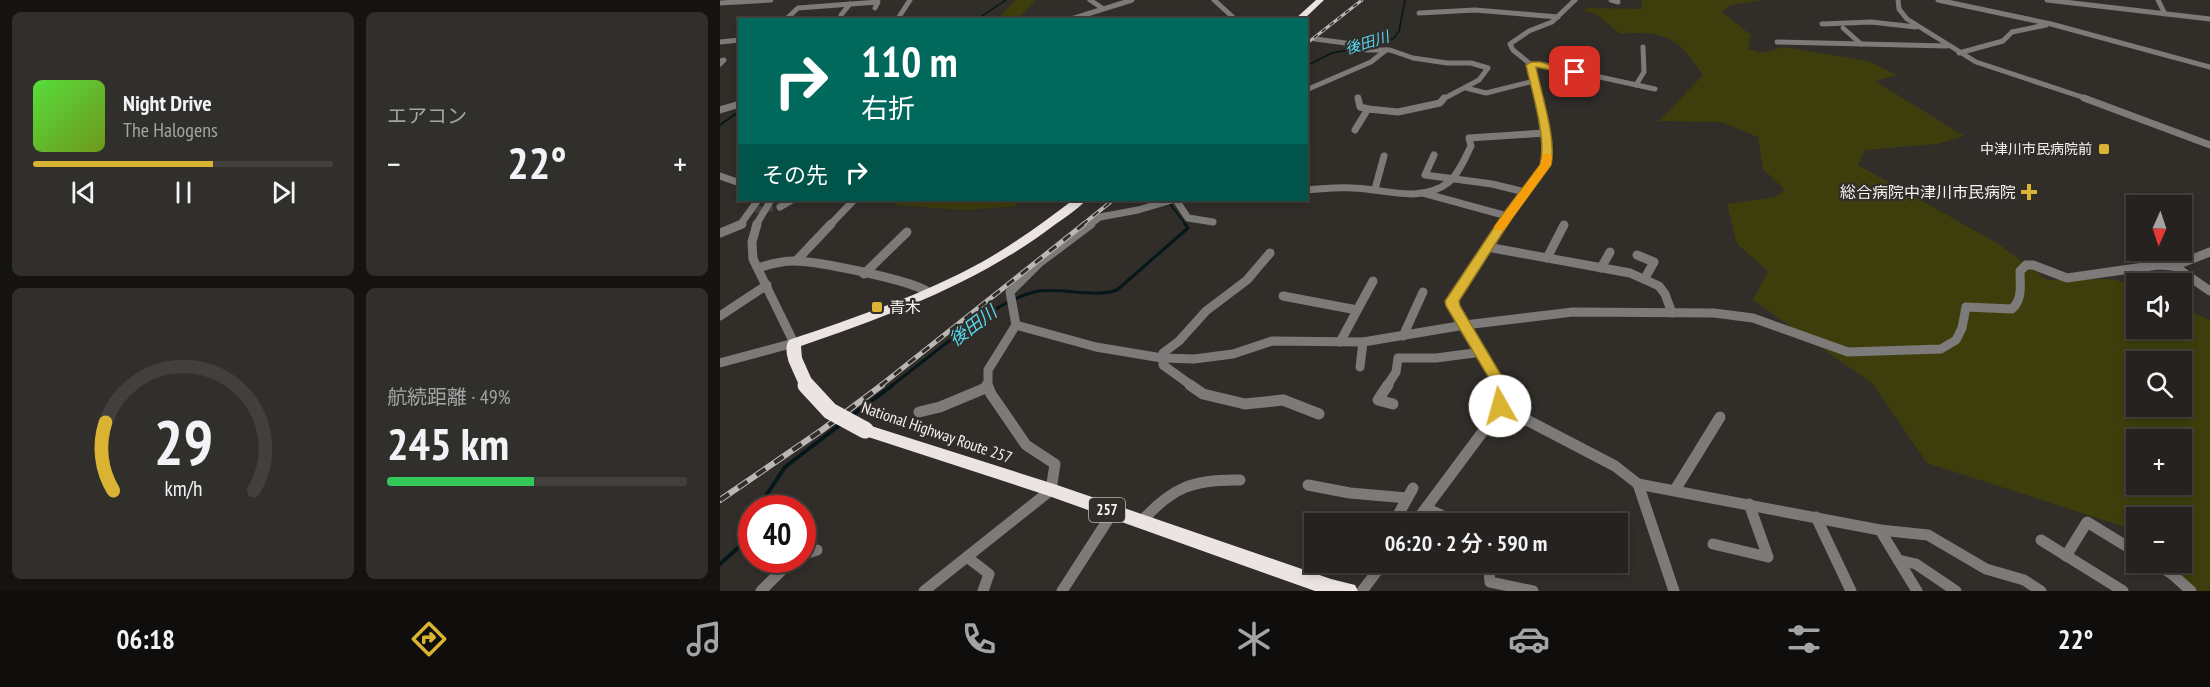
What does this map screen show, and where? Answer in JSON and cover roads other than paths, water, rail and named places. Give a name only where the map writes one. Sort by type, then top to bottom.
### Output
[{"type":"highway","points":[[1300,18],[1320,0]]},
{"type":"highway","points":[[794,343],[928,292],[986,265],[1008,252],[1079,201]]},
{"type":"highway","name":"National Highway Route 257","points":[[794,343],[800,377],[809,393],[842,419],[865,430],[1051,490],[1330,588],[1348,591]]},
{"type":"street","points":[[720,3],[771,0]]},
{"type":"street","points":[[898,18],[910,0]]},
{"type":"street","points":[[1090,0],[1102,8]]},
{"type":"street","points":[[1074,18],[1132,0]]},
{"type":"street","points":[[1214,0],[1234,18]]},
{"type":"street","points":[[1422,513],[1500,406],[1502,390],[1452,301],[1507,216],[1545,165],[1547,158],[1545,133],[1531,65],[1512,49],[1510,44],[1558,17],[1575,0]]},
{"type":"street","points":[[1611,0],[1618,2]]},
{"type":"street","points":[[1898,0],[1903,15],[1918,27],[1959,53],[1991,68],[2090,100],[2210,145]]},
{"type":"street","points":[[1938,0],[2051,24],[2210,67]]},
{"type":"street","points":[[2047,0],[2210,19]]},
{"type":"street","points":[[2158,0],[2165,14]]},
{"type":"street","points":[[787,18],[798,8],[878,2],[875,8]]},
{"type":"street","points":[[841,15],[850,4]]},
{"type":"street","points":[[1419,13],[1442,14],[1475,10],[1558,17]]},
{"type":"street","points":[[1822,24],[1871,22],[1918,27]]},
{"type":"street","points":[[1959,53],[2003,41],[2012,32],[2051,24]]},
{"type":"street","points":[[1843,28],[1862,44]]},
{"type":"street","points":[[1315,39],[1386,50],[1413,58],[1447,63],[1471,63],[1488,68],[1480,80],[1444,98],[1440,103],[1411,110],[1398,112],[1368,110],[1360,107],[1358,96]]},
{"type":"street","points":[[720,42],[738,40]]},
{"type":"street","points":[[1777,42],[1949,47]]},
{"type":"street","points":[[1636,85],[1638,77],[1644,72],[1643,47]]},
{"type":"street","points":[[1308,89],[1371,62],[1386,50]]},
{"type":"street","points":[[1531,65],[1540,64],[1655,89]]},
{"type":"street","points":[[1466,88],[1494,94],[1523,81],[1534,81]]},
{"type":"street","points":[[720,110],[738,105]]},
{"type":"street","points":[[1355,130],[1368,110]]},
{"type":"street","points":[[1415,193],[1430,190],[1451,179],[1471,146],[1469,138],[1545,133]]},
{"type":"street","points":[[1434,155],[1425,175],[1492,184],[1525,192]]},
{"type":"street","points":[[1375,189],[1384,156]]},
{"type":"street","points":[[720,176],[738,182]]},
{"type":"street","points":[[1308,190],[1375,189],[1390,194],[1415,193],[1441,196],[1507,216]]},
{"type":"street","points":[[720,232],[735,229],[741,225],[758,201]]},
{"type":"street","points":[[720,363],[794,343],[758,268],[751,247],[756,222],[770,201]]},
{"type":"street","points":[[780,207],[791,201]]},
{"type":"street","points":[[796,261],[853,201]]},
{"type":"street","points":[[924,591],[1051,490],[1055,464],[1026,445],[988,387],[988,370],[1016,325],[1010,292],[1039,263],[1100,217],[1170,201]]},
{"type":"street","points":[[1175,201],[1188,218],[1213,222]]},
{"type":"street","points":[[1547,258],[1564,225]]},
{"type":"street","points":[[864,274],[907,232]]},
{"type":"street","points":[[1487,246],[1601,267],[1645,278],[1659,286],[1665,294],[1672,313]]},
{"type":"street","points":[[1601,267],[1611,252]]},
{"type":"street","points":[[1016,325],[1096,347],[1162,358],[1194,359],[1233,354],[1272,341],[1363,342],[1465,325],[1573,312],[1714,313],[1753,318],[1848,352],[1941,349],[1956,340],[1962,328],[1966,307],[2012,309],[2018,306],[2020,271],[2026,265],[2033,265],[2067,278],[2158,265],[2174,266],[2210,252]]},
{"type":"street","points":[[1270,253],[1247,280],[1206,310],[1179,341],[1163,353],[1163,365],[1203,394],[1245,404],[1283,400],[1319,414]]},
{"type":"street","points":[[1637,255],[1654,262],[1645,278]]},
{"type":"street","points":[[758,268],[776,262],[796,261],[920,286],[928,292]]},
{"type":"street","points":[[2174,266],[2210,291]]},
{"type":"street","points":[[1340,342],[1373,281]]},
{"type":"street","points":[[720,316],[767,285]]},
{"type":"street","points":[[1403,336],[1423,292]]},
{"type":"street","points":[[1283,296],[1357,310]]},
{"type":"street","points":[[1359,367],[1363,342]]},
{"type":"street","points":[[1393,404],[1378,400],[1396,372],[1398,358],[1436,358],[1482,352]]},
{"type":"street","points":[[919,412],[940,407],[988,387]]},
{"type":"street","points":[[1500,406],[1615,466],[1638,484],[1880,530],[1928,535],[1986,569],[2024,580],[2041,591]]},
{"type":"street","points":[[1675,490],[1720,417]]},
{"type":"street","points":[[1141,522],[1170,492],[1208,478],[1240,480]]},
{"type":"street","points":[[1638,484],[1674,591]]},
{"type":"street","points":[[1308,485],[1350,493],[1410,493],[1400,513]]},
{"type":"street","points":[[1713,544],[1768,557],[1749,504]]},
{"type":"street","points":[[1426,508],[1437,513]]},
{"type":"street","points":[[1062,591],[1113,512]]},
{"type":"street","points":[[1816,517],[1851,591]]},
{"type":"street","points":[[2066,556],[2087,522],[2126,546]]},
{"type":"street","points":[[1880,530],[1917,591]]},
{"type":"street","points":[[2041,540],[2066,556],[2103,586],[2123,591]]},
{"type":"street","points":[[967,556],[989,574],[982,591]]},
{"type":"street","points":[[1898,560],[1916,564],[1956,591]]},
{"type":"street","points":[[761,591],[779,573]]},
{"type":"street","points":[[1362,591],[1376,573]]},
{"type":"street","points":[[1489,573],[1490,582],[1533,591]]},
{"type":"street","points":[[2170,573],[2191,591]]},
{"type":"waterway","points":[[979,18],[1006,0]]},
{"type":"waterway","name":"後田川","points":[[1308,65],[1332,53],[1382,44],[1394,38],[1399,31],[1405,0]]},
{"type":"waterway","points":[[720,125],[738,112]]},
{"type":"waterway","name":"後田川","points":[[1168,201],[1186,225]]},
{"type":"waterway","name":"後田川","points":[[891,386],[979,319],[1017,298],[1034,292],[1055,290],[1097,293],[1117,290],[1188,228],[1185,224]]},
{"type":"waterway","name":"後田川","points":[[851,416],[893,385]]},
{"type":"waterway","name":"後田川","points":[[767,495],[785,467],[841,424]]},
{"type":"waterway","name":"後田川","points":[[720,564],[738,548]]},
{"type":"tunnel","points":[[755,210],[780,207]]},
{"type":"railway","points":[[1308,42],[1362,0]]},
{"type":"railway","points":[[1082,225],[1112,201]]},
{"type":"railway","points":[[880,386],[1084,224]]},
{"type":"railway","points":[[720,500],[822,430],[882,385]]},
{"type":"place","name":"中津川市民病院前","points":[[2104,149]]},
{"type":"place","name":"総合病院中津川市民病院","points":[[2029,192]]},
{"type":"place","name":"青木","points":[[877,307]]}]
